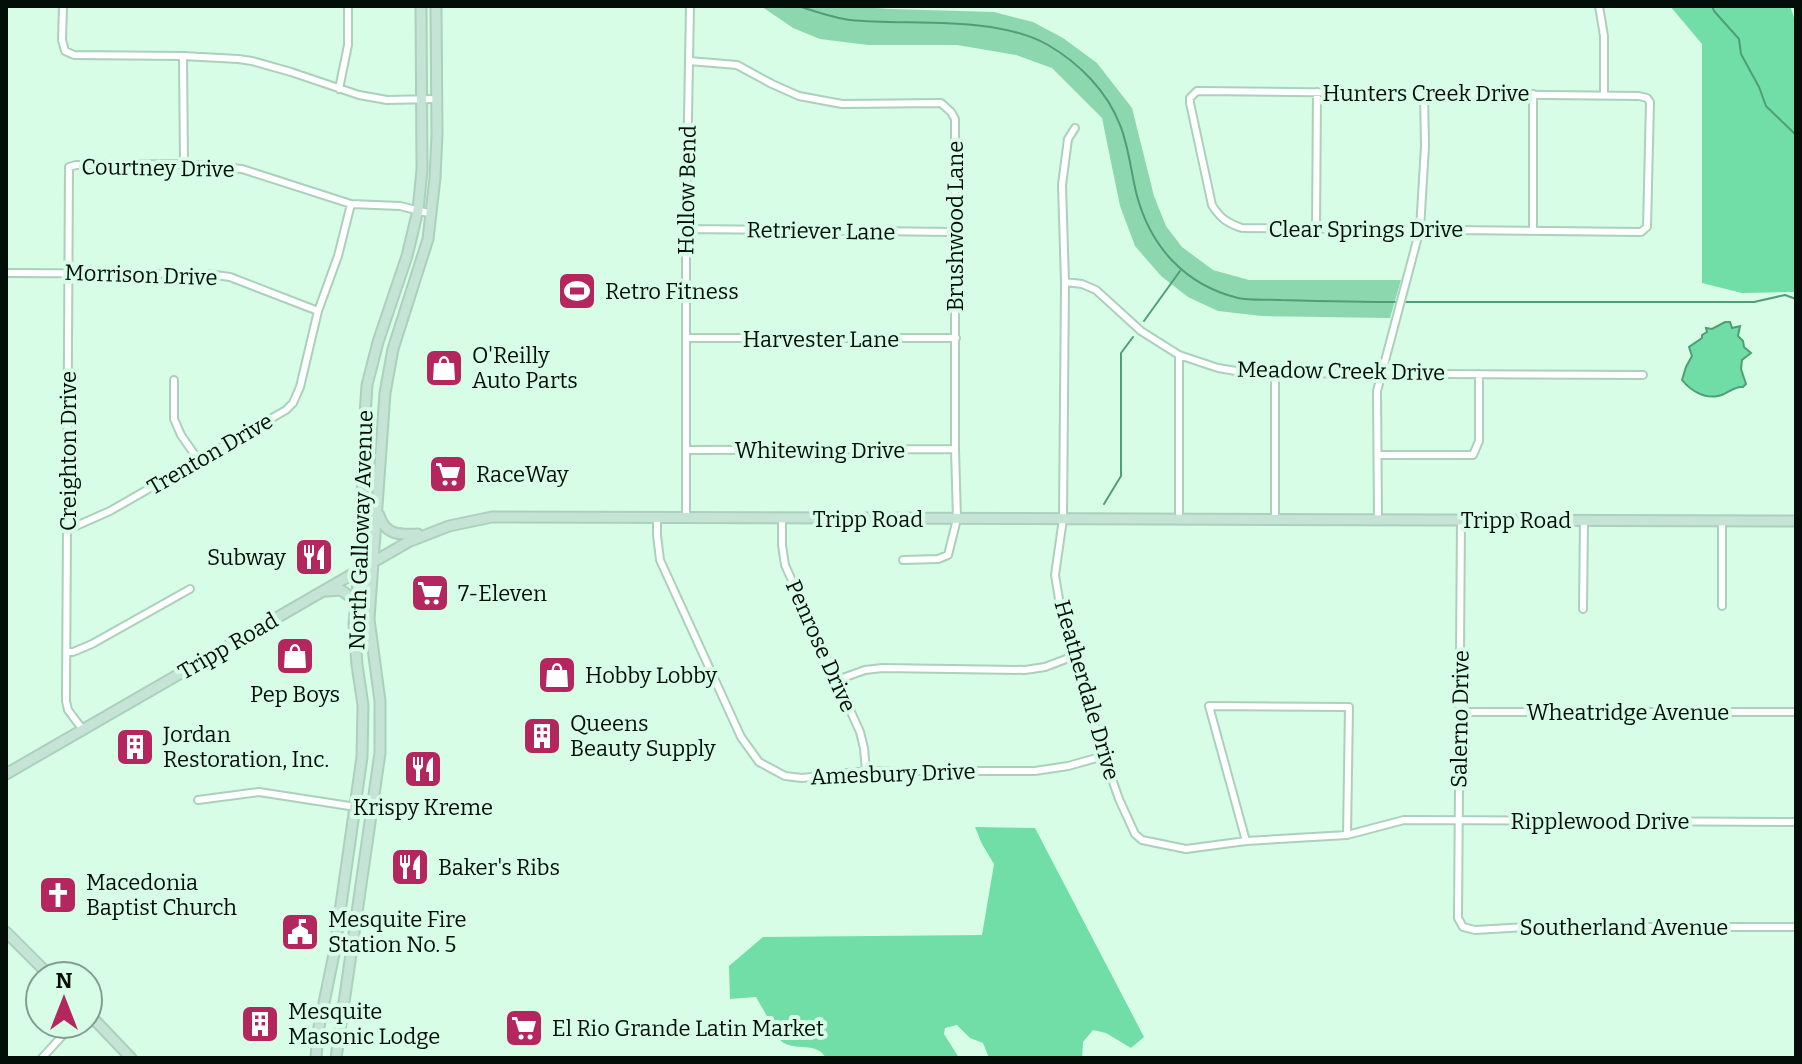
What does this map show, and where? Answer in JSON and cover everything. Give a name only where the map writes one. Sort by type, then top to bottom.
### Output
[{"type":"main road","name":"North Galloway Avenue","points":[[316,1058],[361,766],[363,715],[354,624],[360,569],[367,385],[407,256],[418,210],[422,170],[421,6]]},
{"type":"main road","name":"North Galloway Avenue","points":[[336,1058],[380,753],[380,701],[369,619],[385,393],[393,349],[421,264],[432,214],[437,99],[436,6]]},
{"type":"main road","points":[[387,316],[402,322]]},
{"type":"main road","points":[[377,505],[380,521],[392,533],[429,533]]},
{"type":"main road","name":"Tripp Road","points":[[6,774],[408,542],[449,526],[492,517],[1796,521]]},
{"type":"main road","points":[[323,591],[341,590],[356,601]]},
{"type":"main road","points":[[356,807],[373,810]]},
{"type":"main road","points":[[353,828],[370,830]]},
{"type":"main road","points":[[6,932],[34,960]]},
{"type":"main road","points":[[334,954],[350,956]]},
{"type":"main road","points":[[104,1030],[131,1058]]},
{"type":"street","points":[[63,6],[62,40],[65,51],[74,55],[183,56],[252,61],[359,95],[387,100],[437,99]]},
{"type":"street","points":[[339,89],[348,45],[348,6]]},
{"type":"street","name":"Hollow Bend","points":[[686,519],[690,6]]},
{"type":"street","points":[[1599,6],[1604,36],[1604,94]]},
{"type":"street","points":[[183,56],[184,164]]},
{"type":"street","name":"Brushwood Lane","points":[[689,61],[737,65],[799,96],[842,104],[941,103],[955,119],[957,519],[948,555],[938,559],[903,560]]},
{"type":"street","name":"Hunters Creek Drive","points":[[1193,94],[1197,91],[1604,94],[1647,98],[1650,102],[1649,221],[1644,230]]},
{"type":"street","points":[[1316,229],[1317,92]]},
{"type":"street","points":[[1378,520],[1377,391],[1420,229],[1425,146],[1424,93]]},
{"type":"street","name":"Clear Springs Drive","points":[[1193,94],[1190,103],[1212,205],[1218,216],[1242,228],[1644,230]]},
{"type":"street","points":[[1533,94],[1533,230]]},
{"type":"street","name":"Heatherdale Drive","points":[[1075,128],[1068,139],[1062,185],[1065,282],[1063,519],[1055,575],[1074,656],[1104,756],[1135,834],[1142,840],[1186,849],[1246,841],[1347,835],[1404,820]]},
{"type":"street","name":"Courtney Drive","points":[[69,167],[184,164],[242,169],[351,204],[400,206],[432,214]]},
{"type":"street","name":"Creighton Drive","points":[[69,167],[66,701],[68,710],[83,730]]},
{"type":"street","name":"Trenton Drive","points":[[67,530],[110,511],[199,461],[293,403],[351,204]]},
{"type":"street","name":"Retriever Lane","points":[[686,229],[955,232]]},
{"type":"street","name":"Morrison Drive","points":[[6,273],[208,274],[230,277],[318,311]]},
{"type":"street","name":"Meadow Creek Drive","points":[[1065,282],[1096,290],[1141,331],[1179,355],[1218,368],[1275,373],[1643,375]]},
{"type":"street","name":"Harvester Lane","points":[[686,338],[956,338]]},
{"type":"street","points":[[1179,355],[1179,520]]},
{"type":"street","points":[[1275,373],[1275,520]]},
{"type":"street","points":[[1378,455],[1473,455],[1479,441],[1479,374]]},
{"type":"street","points":[[174,380],[174,419],[199,461]]},
{"type":"street","name":"Whitewing Drive","points":[[686,450],[955,449]]},
{"type":"street","name":"Amesbury Drive","points":[[657,518],[660,560],[741,737],[759,762],[785,776],[802,778],[866,771],[1035,771],[1104,756]]},
{"type":"street","name":"Penrose Drive","points":[[782,518],[782,545],[789,575],[860,732],[866,771]]},
{"type":"street","name":"Salerno Drive","points":[[1458,918],[1461,520]]},
{"type":"street","points":[[1583,609],[1584,520]]},
{"type":"street","points":[[1722,521],[1722,606]]},
{"type":"street","points":[[67,652],[92,644],[190,589]]},
{"type":"street","points":[[837,680],[865,670],[882,668],[1025,670],[1045,667],[1074,656]]},
{"type":"street","points":[[1246,841],[1209,706],[1349,707],[1347,835]]},
{"type":"street","name":"Wheatridge Avenue","points":[[1460,712],[1796,712]]},
{"type":"street","points":[[198,800],[259,792],[356,807]]},
{"type":"street","name":"Ripplewood Drive","points":[[1404,820],[1796,822]]},
{"type":"street","name":"Southerland Avenue","points":[[1458,918],[1463,927],[1475,930],[1527,927],[1796,927]]},
{"type":"street","points":[[42,1058],[58,1040]]},
{"type":"shaded area","points":[[761,6],[994,12],[1033,22],[1063,38],[1097,63],[1132,108],[1154,196],[1166,226],[1182,247],[1213,270],[1249,280],[1401,280],[1390,318],[1262,316],[1218,311],[1188,297],[1161,276],[1135,246],[1120,206],[1102,118],[1052,68],[1016,55],[957,45],[868,45],[820,39],[793,28]]},
{"type":"shaded area","points":[[1670,6],[1790,6],[1796,23],[1796,292],[1742,293],[1702,283],[1702,44]]},
{"type":"shaded area","points":[[1730,322],[1732,328],[1740,326],[1738,336],[1751,353],[1742,360],[1741,369],[1746,384],[1718,396],[1703,395],[1682,380],[1692,356],[1689,347],[1702,338],[1707,332],[1706,328],[1712,329]]},
{"type":"shaded area","points":[[975,827],[1035,828],[1144,1037],[1131,1048],[1106,1033],[1093,1030],[1083,1042],[1082,1058],[989,1058],[983,1043],[970,1038],[957,1025],[945,1028],[944,1034],[959,1058],[826,1058],[817,1050],[781,1041],[756,997],[730,999],[729,966],[763,937],[982,935],[994,864]]},
{"type":"waterway","points":[[798,6],[850,20],[978,25],[1003,29],[1048,45],[1081,69],[1108,101],[1123,133],[1137,196],[1151,232],[1186,273],[1219,292],[1243,299],[1396,302]]},
{"type":"waterway","points":[[1712,6],[1739,39],[1741,54],[1766,106],[1796,135]]},
{"type":"waterway","points":[[1144,321],[1180,271]]},
{"type":"waterway","points":[[1403,302],[1754,302],[1785,295],[1796,299]]},
{"type":"waterway","points":[[1104,504],[1121,476],[1121,353],[1133,337]]},
{"type":"place","name":"Retro Fitness","points":[[577,291]]},
{"type":"place","name":"O'Reilly Auto Parts","points":[[444,368]]},
{"type":"place","name":"RaceWay","points":[[448,474]]},
{"type":"place","name":"Subway","points":[[314,557]]},
{"type":"place","name":"7-Eleven","points":[[430,593]]},
{"type":"place","name":"Pep Boys","points":[[295,656]]},
{"type":"place","name":"Hobby Lobby","points":[[557,675]]},
{"type":"place","name":"Queens Beauty Supply","points":[[542,736]]},
{"type":"place","name":"Jordan Restoration, Inc.","points":[[135,747]]},
{"type":"place","name":"Krispy Kreme","points":[[423,769]]},
{"type":"place","name":"Baker's Ribs","points":[[410,867]]},
{"type":"place","name":"Macedonia Baptist Church","points":[[58,895]]},
{"type":"place","name":"Mesquite Fire Station No. 5","points":[[300,932]]},
{"type":"place","name":"Mesquite Masonic Lodge","points":[[260,1024]]},
{"type":"place","name":"El Rio Grande Latin Market","points":[[524,1028]]}]
